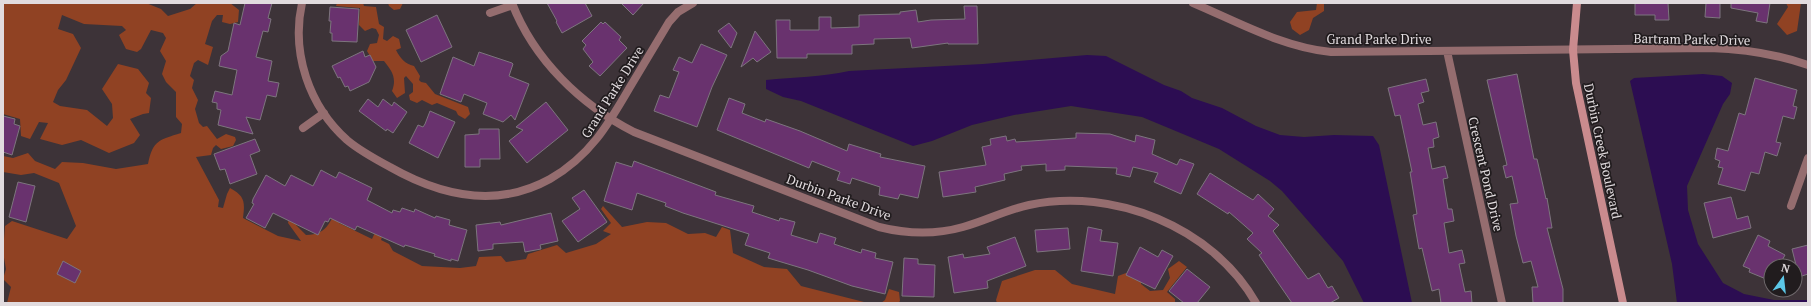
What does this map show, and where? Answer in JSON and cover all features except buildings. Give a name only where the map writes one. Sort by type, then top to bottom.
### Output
[{"type":"street","name":"Grand Parke Drive","points":[[302,3],[298,34],[304,74],[310,90],[335,128],[361,151],[409,178],[446,192],[463,195],[486,196],[508,194],[549,180],[585,154],[599,138],[611,120],[669,22],[678,12],[693,3]]},
{"type":"street","name":"Grand Parke Drive","points":[[1193,3],[1288,44],[1309,50],[1331,52],[1573,50]]},
{"type":"street","name":"Durbin Creek Boulevard","points":[[1577,3],[1573,50],[1580,109],[1623,303]]},
{"type":"street","name":"Durbin Parke Drive","points":[[490,14],[513,4],[527,33],[553,69],[589,104],[611,120],[634,132],[879,227],[898,232],[944,232],[964,227],[1009,210],[1058,201],[1100,203],[1131,209],[1160,219],[1200,242],[1222,260],[1239,279],[1256,303]]},
{"type":"street","name":"Bartram Parke Drive","points":[[1573,50],[1735,49],[1766,53],[1808,65]]},
{"type":"street","name":"Crescent Pond Drive","points":[[1447,51],[1502,303]]},
{"type":"street","points":[[303,128],[324,113]]},
{"type":"street","points":[[1791,206],[1808,158]]},
{"type":"shaded area","points":[[3,3],[146,3],[161,9],[168,16],[190,9],[197,3],[230,3],[239,10],[238,22],[230,24],[222,22],[223,15],[217,15],[212,21],[205,44],[213,47],[208,65],[198,60],[194,63],[190,76],[194,80],[192,88],[198,100],[195,109],[199,123],[203,127],[207,126],[217,139],[226,134],[235,137],[236,140],[233,146],[221,149],[216,145],[213,148],[211,155],[196,157],[219,200],[218,207],[223,208],[230,188],[239,194],[243,200],[243,218],[278,236],[301,241],[288,223],[290,211],[299,214],[296,225],[306,235],[320,232],[328,225],[340,201],[346,206],[339,223],[372,239],[380,222],[386,224],[381,240],[389,244],[393,251],[422,266],[460,268],[476,266],[479,257],[501,256],[506,262],[526,259],[528,254],[557,245],[566,253],[596,244],[611,234],[603,231],[611,223],[601,209],[603,206],[622,227],[647,222],[666,223],[688,234],[705,233],[716,237],[722,227],[730,230],[733,253],[764,267],[787,269],[801,286],[868,303],[7,303],[11,287],[3,279],[6,269],[3,252],[5,226],[12,221],[67,239],[76,226],[59,183],[34,173],[21,175],[3,172],[3,156],[13,158],[28,153],[35,161],[55,169],[62,162],[83,163],[116,169],[148,164],[155,145],[167,137],[181,133],[182,124],[176,117],[176,92],[166,82],[162,74],[166,61],[160,51],[166,38],[163,33],[151,30],[141,49],[137,52],[126,49],[119,35],[126,30],[122,26],[84,24],[62,15],[58,29],[73,34],[81,48],[66,80],[58,90],[53,102],[60,106],[87,110],[107,126],[113,118],[112,104],[102,89],[118,64],[138,69],[149,83],[146,93],[151,98],[149,113],[130,119],[140,135],[134,143],[109,153],[81,140],[62,145],[40,139],[48,123],[39,122],[30,139],[21,136],[20,119],[3,114]]},
{"type":"shaded area","points":[[337,3],[363,3],[364,6],[376,7],[379,24],[384,27],[383,39],[387,41],[393,36],[399,39],[401,48],[396,50],[403,60],[414,66],[420,76],[419,80],[426,83],[435,94],[468,107],[470,114],[465,119],[458,115],[456,111],[437,103],[432,105],[422,100],[417,103],[410,100],[409,95],[413,92],[413,84],[406,76],[404,78],[405,93],[397,98],[392,91],[394,78],[389,68],[384,61],[373,61],[367,51],[370,44],[377,43],[379,35],[376,29],[372,28],[365,31],[359,25],[360,8],[336,6]]},
{"type":"shaded area","points":[[388,3],[403,3],[400,9],[394,10]]},
{"type":"shaded area","points":[[1317,3],[1324,3],[1324,11],[1313,18],[1309,30],[1300,35],[1292,29],[1290,22],[1297,12],[1316,10]]},
{"type":"shaded area","points":[[1786,3],[1801,3],[1797,31],[1787,35],[1777,24],[1788,7]]},
{"type":"shaded area","points":[[1087,55],[1106,56],[1164,85],[1181,91],[1192,98],[1222,108],[1256,126],[1280,135],[1304,137],[1334,135],[1373,136],[1379,145],[1412,303],[1364,303],[1343,261],[1282,191],[1270,181],[1219,149],[1142,117],[1071,106],[1014,115],[972,125],[932,141],[913,146],[801,101],[783,97],[766,89],[766,80],[818,76],[849,71],[983,64]]},
{"type":"shaded area","points":[[1703,74],[1722,76],[1732,83],[1730,94],[1723,104],[1687,186],[1688,210],[1698,244],[1723,283],[1744,294],[1774,300],[1808,300],[1808,303],[1677,303],[1672,264],[1630,81],[1634,78]]},
{"type":"shaded area","points":[[1179,261],[1187,267],[1167,292],[1175,299],[1175,303],[997,303],[996,300],[1002,281],[1035,270],[1055,270],[1072,284],[1115,294],[1118,276],[1126,273],[1141,281],[1141,284],[1150,291],[1163,290],[1170,278],[1168,269]]},
{"type":"shaded area","points":[[889,289],[899,292],[900,301],[898,303],[881,303],[885,300]]}]
